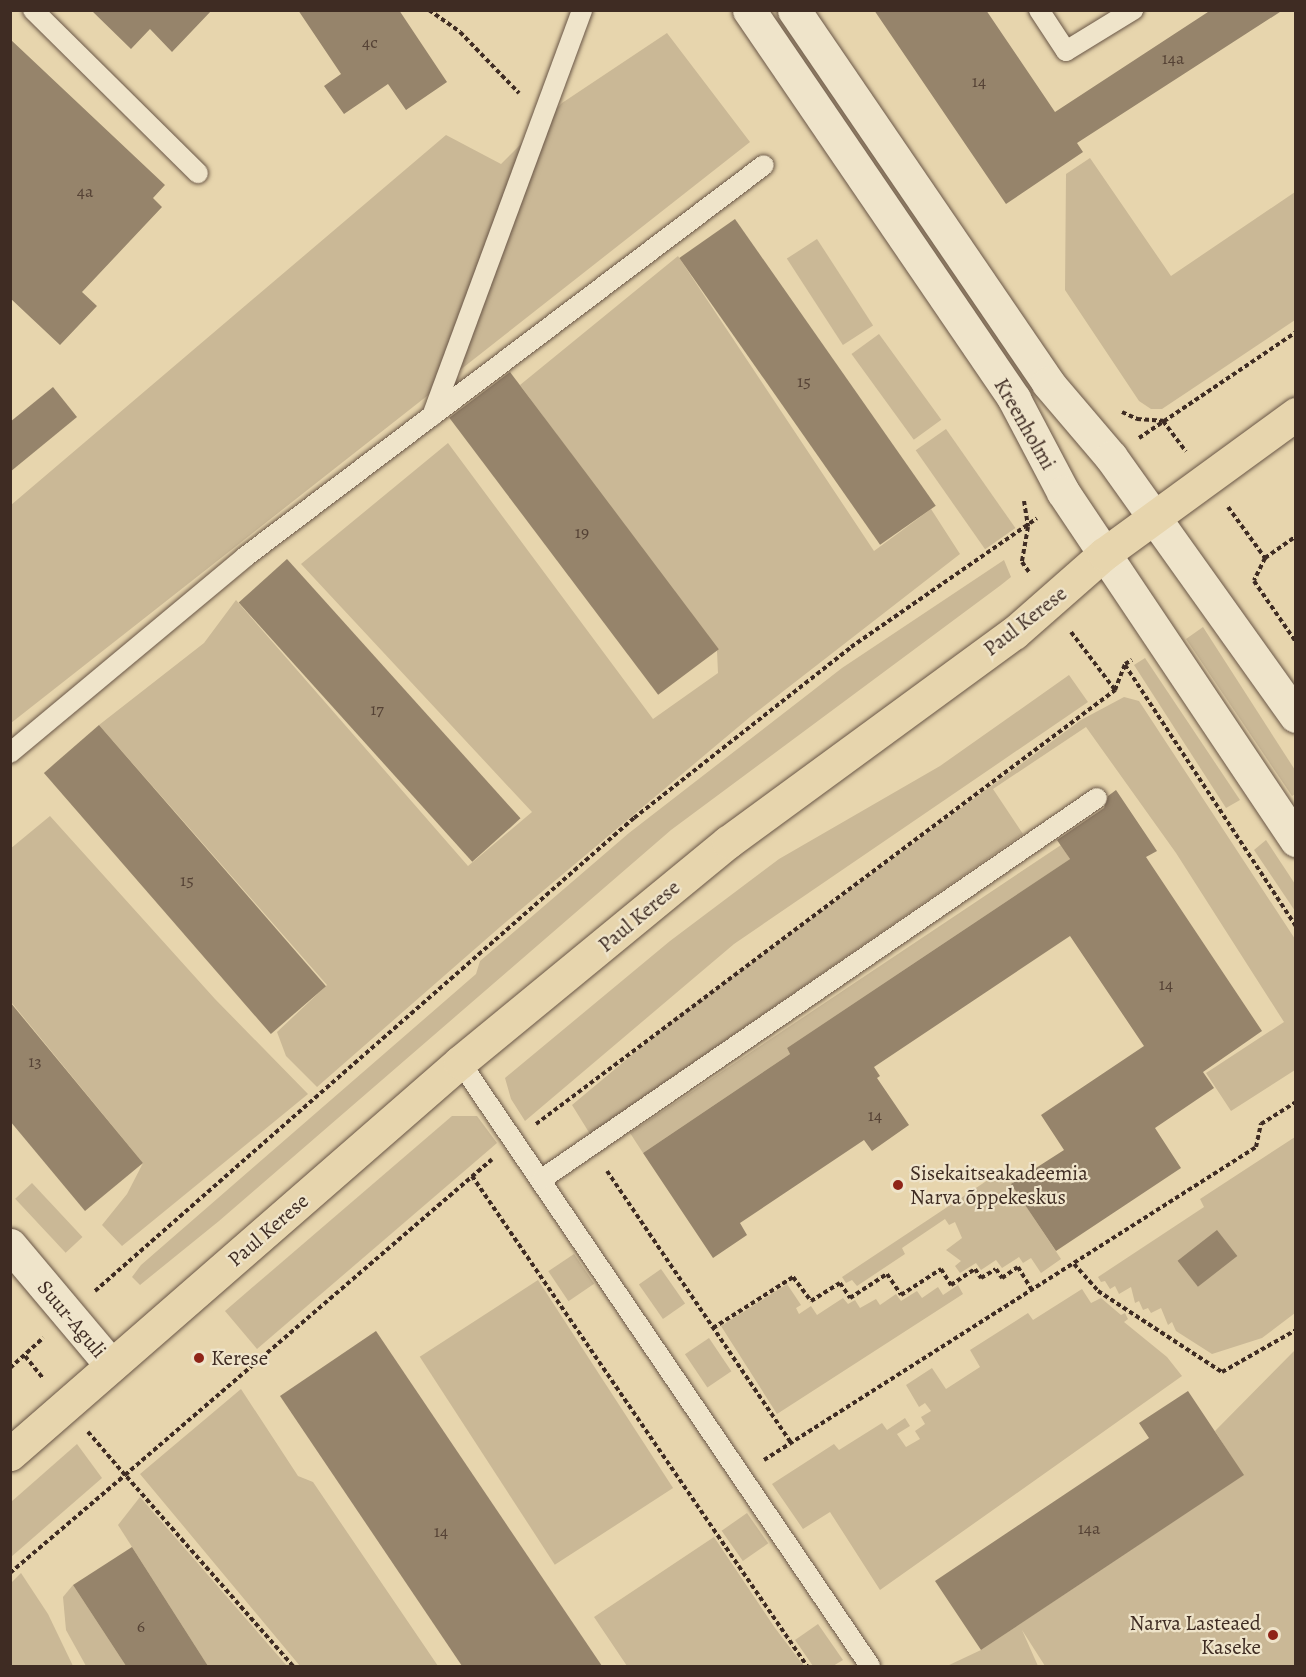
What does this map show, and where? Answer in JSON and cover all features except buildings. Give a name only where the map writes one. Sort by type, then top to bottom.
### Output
[{"type":"highway","name":"Paul Kerese","points":[[10,1454],[460,1062],[728,842],[1050,605],[1104,554],[1296,414]]},
{"type":"main road","name":"Kreenholmi","points":[[749,10],[1014,399],[1063,492],[1296,840]]},
{"type":"main road","name":"Kreenholmi","points":[[794,10],[1048,383],[1111,457],[1296,716]]},
{"type":"main road","name":"Suur-Aguli","points":[[10,1245],[111,1365]]},
{"type":"lane","points":[[33,10],[198,173]]},
{"type":"lane","points":[[432,416],[541,115],[582,10]]},
{"type":"lane","points":[[1039,10],[1066,51],[1132,10]]},
{"type":"lane","points":[[10,753],[245,557],[764,165]]},
{"type":"lane","points":[[542,1179],[1097,798]]},
{"type":"lane","points":[[460,1062],[516,1140],[870,1666]]},
{"type":"path","points":[[429,10],[460,32],[541,115]]},
{"type":"path","points":[[1111,457],[1296,332]]},
{"type":"path","points":[[1115,408],[1137,419],[1163,421],[1265,558]]},
{"type":"path","points":[[1021,491],[1028,526],[1022,562],[1050,605],[1115,690]]},
{"type":"path","points":[[10,1368],[68,1313],[390,1036],[634,818],[851,647],[1028,526],[1063,492]]},
{"type":"path","points":[[1216,602],[1254,581],[1265,558],[1296,536]]},
{"type":"path","points":[[1254,581],[1296,642]]},
{"type":"path","points":[[10,1573],[516,1140],[1115,690],[1125,664],[1163,640]]},
{"type":"path","points":[[1125,664],[1296,926]]},
{"type":"path","points":[[742,1474],[1256,1147],[1261,1124],[1296,1102]]},
{"type":"path","points":[[590,1146],[791,1443]]},
{"type":"path","points":[[472,1176],[807,1666]]},
{"type":"path","points":[[1074,1264],[1098,1290],[1222,1372],[1296,1330]]},
{"type":"path","points":[[713,1328],[793,1276],[811,1301],[840,1283],[850,1298],[887,1274],[901,1295],[941,1269],[951,1285],[975,1269],[981,1278],[996,1269],[1002,1278],[1018,1267],[1032,1290]]},
{"type":"path","points":[[24,1356],[124,1475],[186,1539],[293,1666]]},
{"type":"shaded area","points":[[667,33],[750,142],[11,723],[11,505],[446,135],[501,164],[562,103]]},
{"type":"shaded area","points":[[1090,158],[1171,276],[1295,192],[1295,320],[1162,409],[1151,409],[1139,401],[1065,290],[1066,174]]},
{"type":"shaded area","points":[[817,239],[873,325],[843,345],[787,259]]},
{"type":"shaded area","points":[[678,256],[874,551],[931,509],[960,554],[750,717],[500,927],[317,1087],[286,1056],[277,1032],[327,985],[99,725],[204,643],[236,600],[468,866],[532,812],[301,564],[448,443],[653,719],[718,673],[717,651],[520,385]]},
{"type":"shaded area","points":[[879,334],[941,420],[914,440],[851,354]]},
{"type":"shaded area","points":[[946,429],[1015,528],[985,549],[916,450]]},
{"type":"shaded area","points":[[1004,560],[1011,577],[671,830],[219,1221],[140,1285],[132,1277],[141,1265],[476,974],[480,961],[629,833],[842,668]]},
{"type":"shaded area","points":[[1203,627],[1295,770],[1295,794],[1292,796],[1186,639]]},
{"type":"shaded area","points":[[1145,658],[1240,800],[1226,808],[1134,665]]},
{"type":"shaded area","points":[[1069,675],[1088,702],[734,944],[525,1121],[511,1099],[505,1078],[670,941],[779,859],[940,766]]},
{"type":"shaded area","points":[[1124,697],[1139,701],[1295,939],[1295,1070],[1231,1111],[1206,1073],[1284,1022],[1176,853],[1086,727],[993,789],[1023,834],[590,1134],[572,1105],[676,1018],[1081,720]]},
{"type":"shaded area","points":[[50,816],[215,999],[308,1094],[122,1246],[102,1225],[127,1194],[143,1163],[11,1002],[10,849]]},
{"type":"shaded area","points":[[1266,840],[1295,884],[1295,911],[1254,850]]},
{"type":"shaded area","points":[[1061,845],[1070,859],[787,1048],[790,1054],[643,1153],[630,1133]]},
{"type":"shaded area","points":[[452,1116],[477,1116],[497,1143],[257,1349],[225,1311]]},
{"type":"shaded area","points":[[1295,1137],[1295,1313],[1262,1338],[1212,1354],[1176,1331],[1172,1322],[1168,1325],[1161,1308],[1151,1313],[1148,1308],[1143,1310],[1139,1301],[1135,1303],[1131,1287],[1119,1294],[1115,1286],[1110,1289],[1105,1281],[1101,1282],[1098,1277],[1204,1207],[1200,1199]]},
{"type":"shaded area","points":[[1006,1168],[1016,1182],[1012,1185],[1061,1259],[1041,1273],[1031,1258],[1023,1263],[1019,1257],[1002,1268],[996,1260],[981,1270],[976,1263],[960,1273],[955,1266],[961,1261],[946,1250],[962,1238],[955,1222],[949,1225],[945,1219],[902,1248],[905,1254],[857,1286],[852,1280],[846,1283],[842,1277]]},
{"type":"shaded area","points":[[32,1183],[82,1237],[66,1253],[15,1199]]},
{"type":"shaded area","points":[[574,1254],[594,1284],[568,1301],[548,1271]]},
{"type":"shaded area","points":[[661,1269],[685,1303],[663,1319],[639,1284]]},
{"type":"shaded area","points":[[538,1280],[673,1488],[555,1565],[420,1357]]},
{"type":"shaded area","points":[[787,1284],[801,1305],[796,1308],[799,1314],[811,1306],[817,1315],[843,1298],[848,1304],[855,1300],[860,1308],[876,1299],[880,1305],[896,1294],[901,1301],[917,1291],[922,1298],[938,1287],[943,1295],[958,1285],[963,1294],[777,1414],[721,1326]]},
{"type":"shaded area","points":[[1082,1289],[1091,1303],[1101,1298],[1121,1315],[1125,1313],[1128,1319],[1124,1322],[1167,1357],[1182,1376],[880,1590],[830,1512],[803,1529],[772,1484],[834,1444],[839,1450],[882,1423],[887,1430],[905,1418],[910,1426],[897,1434],[906,1447],[920,1439],[915,1431],[925,1424],[921,1417],[931,1411],[925,1403],[919,1407],[906,1385],[932,1368],[946,1389],[980,1367],[970,1350],[1028,1313],[1033,1320]]},
{"type":"shaded area","points":[[709,1338],[731,1371],[707,1387],[685,1354]]},
{"type":"shaded area","points":[[1295,1350],[1295,1666],[1045,1666],[1022,1630],[1038,1666],[947,1666],[981,1650],[1243,1475],[1215,1431]]},
{"type":"shaded area","points":[[241,1389],[298,1476],[313,1482],[438,1666],[300,1666],[140,1474]]},
{"type":"shaded area","points":[[77,1444],[102,1478],[11,1557],[11,1502]]},
{"type":"shaded area","points":[[140,1497],[287,1666],[208,1666],[118,1525]]},
{"type":"shaded area","points":[[747,1513],[768,1543],[743,1561],[722,1531]]},
{"type":"shaded area","points":[[714,1537],[775,1628],[804,1666],[627,1666],[594,1617]]},
{"type":"shaded area","points":[[21,1573],[48,1614],[73,1666],[11,1666],[11,1583]]},
{"type":"shaded area","points":[[73,1585],[126,1666],[86,1666],[66,1630],[63,1597]]},
{"type":"shaded area","points":[[818,1624],[843,1660],[833,1666],[813,1666],[795,1640]]},
{"type":"place","name":"Sisekaitseakadeemia Narva õppekeskus","points":[[898,1185]]},
{"type":"place","name":"Kerese","points":[[199,1358]]},
{"type":"place","name":"Narva Lasteaed Kaseke","points":[[1273,1635]]}]
